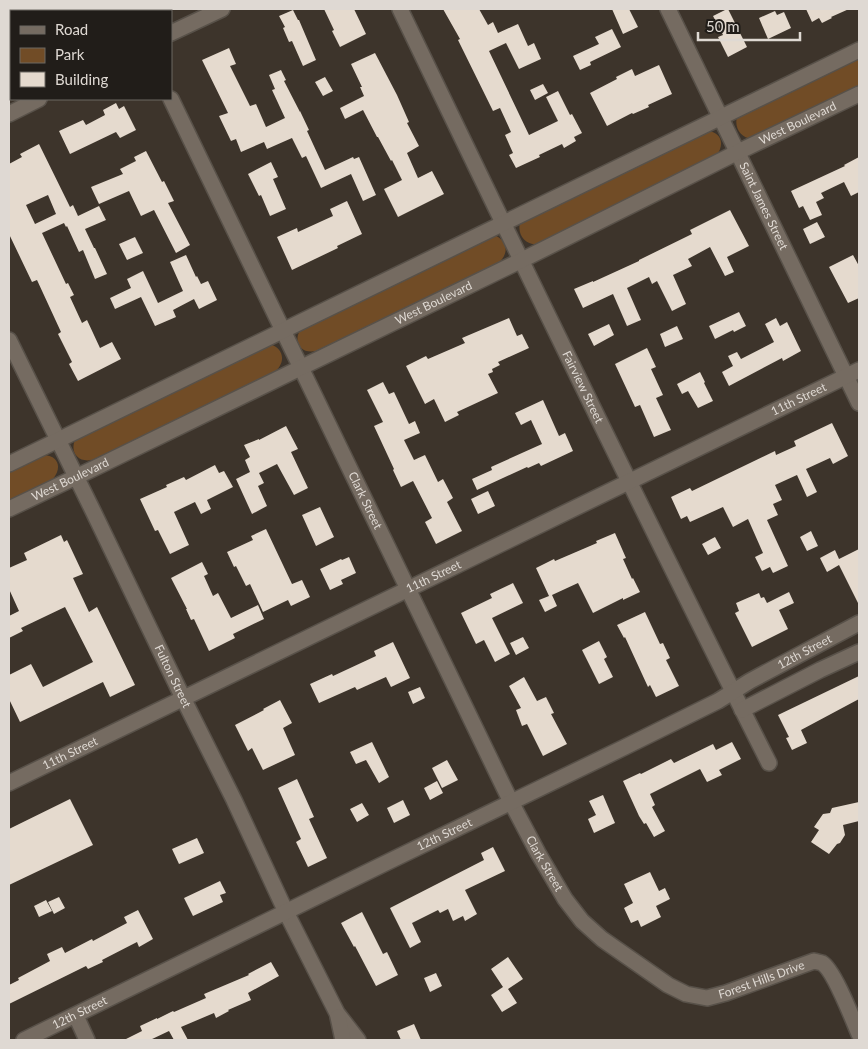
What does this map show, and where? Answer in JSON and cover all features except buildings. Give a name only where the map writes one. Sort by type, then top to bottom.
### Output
[{"type":"street","points":[[172,34],[222,9]]},
{"type":"street","name":"Fairview Street","points":[[400,9],[503,224],[769,763]]},
{"type":"street","name":"Saint James Street","points":[[668,9],[738,152],[853,373],[859,403]]},
{"type":"street","points":[[9,464],[859,50]]},
{"type":"street","name":"West Boulevard","points":[[9,509],[859,94]]},
{"type":"street","points":[[9,114],[37,100]]},
{"type":"street","name":"Clark Street","points":[[171,100],[511,802],[565,899]]},
{"type":"street","name":"Fulton Street","points":[[9,340],[230,792],[286,912],[337,1013],[358,1040]]},
{"type":"street","name":"11th Street","points":[[9,783],[853,373]]},
{"type":"street","name":"12th Street","points":[[24,1040],[625,748],[718,701],[750,681],[859,623]]},
{"type":"street","name":"12th Street","points":[[742,710],[859,652]]},
{"type":"street","name":"Forest Hills Drive","points":[[565,899],[582,922],[602,939],[661,980],[686,994],[707,998],[726,993],[807,963],[814,961],[823,964],[837,985],[859,1034]]},
{"type":"street","name":"Fulton Street","points":[[337,1013],[343,1040]]},
{"type":"street","points":[[76,1016],[87,1040]]},
{"type":"green space","points":[[859,55],[859,86],[752,139],[745,137],[739,132],[736,121],[737,117]]},
{"type":"green space","points":[[707,131],[719,136],[721,144],[716,156],[539,244],[526,241],[521,235],[520,223]]},
{"type":"green space","points":[[494,235],[505,244],[506,248],[504,257],[497,264],[316,351],[306,351],[298,343],[297,339],[300,330]]},
{"type":"green space","points":[[270,344],[279,349],[282,357],[280,365],[273,373],[92,460],[82,460],[76,455],[73,447],[76,438]]},
{"type":"green space","points":[[44,455],[53,458],[58,463],[58,471],[53,479],[9,501],[9,470]]}]
